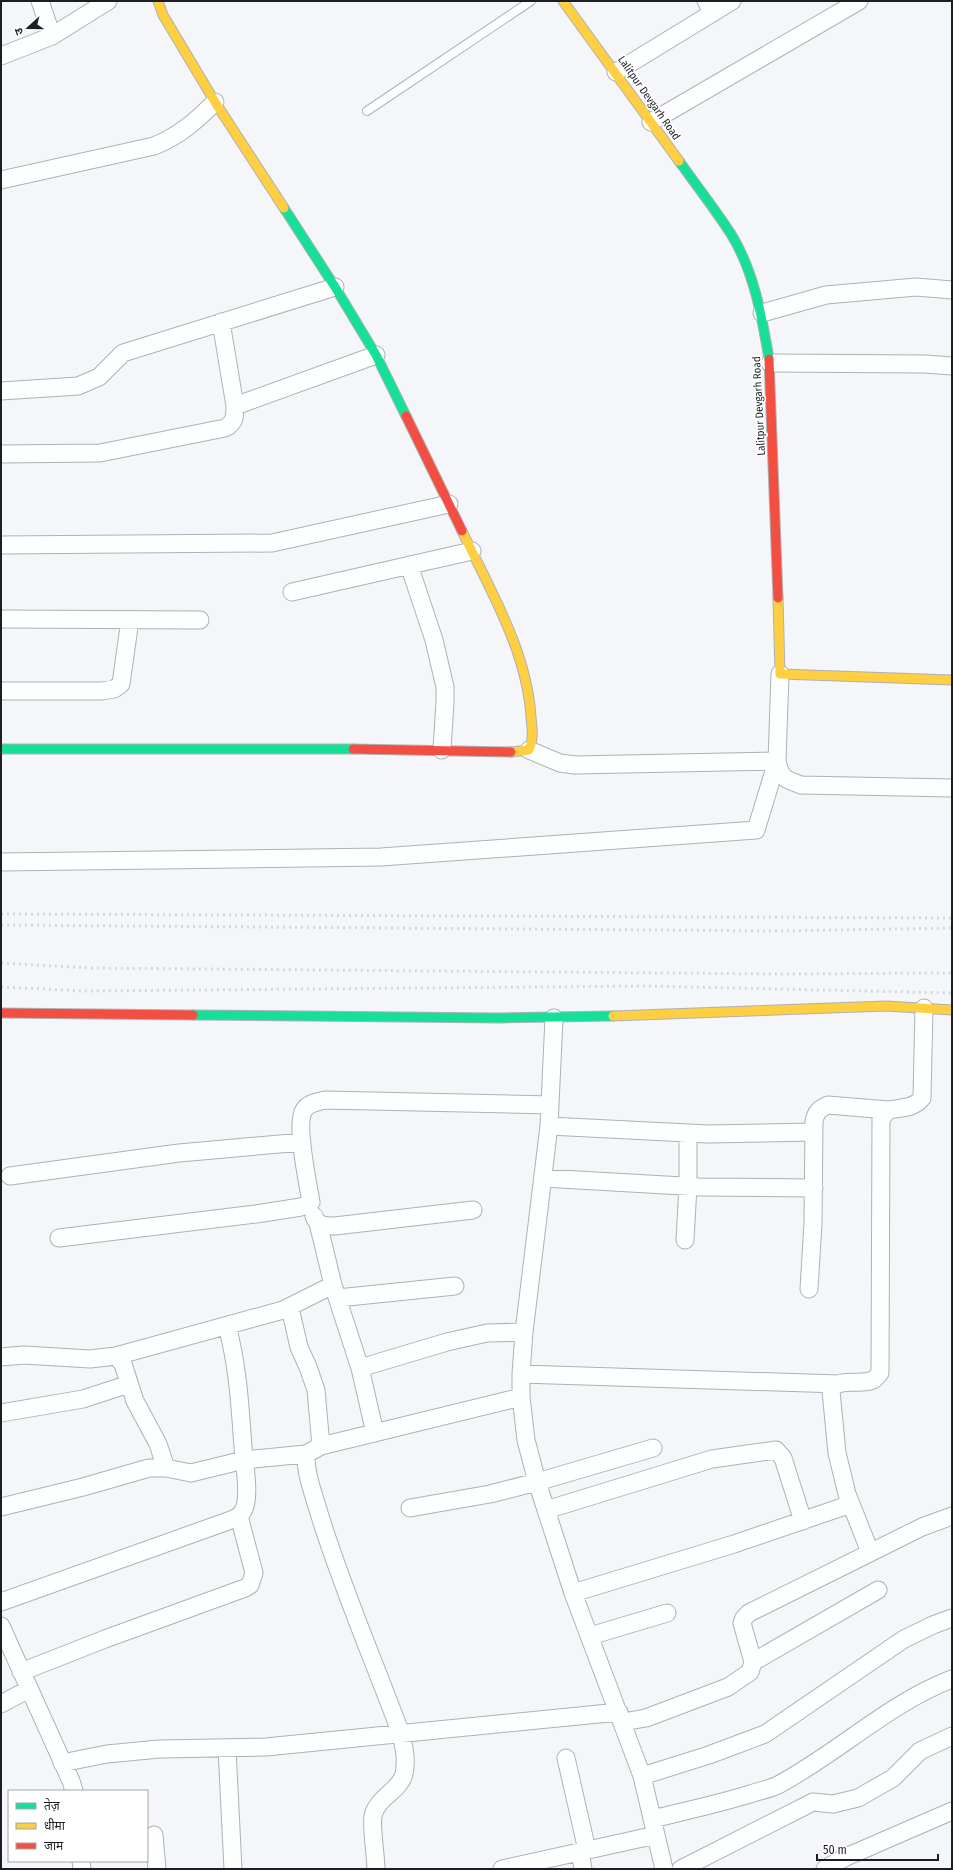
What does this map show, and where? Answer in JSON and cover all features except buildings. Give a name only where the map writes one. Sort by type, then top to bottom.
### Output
[{"type":"street","points":[[40,1],[52,36]]},
{"type":"street","points":[[1,56],[52,36],[108,1]]},
{"type":"street","points":[[158,1],[163,15],[215,102],[335,287],[376,355],[500,610],[525,673],[530,697],[533,740],[529,750]]},
{"type":"street","name":"Lalitpur Devgarh Road","points":[[563,1],[616,72],[731,234],[754,284],[762,313],[770,363],[780,674]]},
{"type":"street","points":[[616,72],[709,7],[732,1]]},
{"type":"street","points":[[652,122],[859,1]]},
{"type":"street","points":[[1,180],[16,178],[154,146],[170,140],[191,126],[215,102]]},
{"type":"street","points":[[1,391],[78,386],[99,377],[123,353],[335,287]]},
{"type":"street","points":[[762,313],[826,296],[916,287],[952,290]]},
{"type":"street","points":[[1,454],[100,453],[225,428],[232,424],[235,418],[235,406],[220,322]]},
{"type":"street","points":[[235,406],[376,355]]},
{"type":"street","points":[[770,363],[925,364],[952,366]]},
{"type":"street","points":[[1,545],[272,543],[449,504]]},
{"type":"street","points":[[292,592],[472,551]]},
{"type":"street","points":[[409,565],[434,640],[445,687],[446,701],[442,750]]},
{"type":"street","points":[[1,619],[200,620]]},
{"type":"street","points":[[1,691],[102,692],[114,689],[121,684],[130,620]]},
{"type":"street","points":[[952,680],[780,674],[777,761],[779,772],[786,780],[801,785],[952,788]]},
{"type":"street","points":[[1,749],[208,748],[516,752],[529,750],[560,763],[575,765],[777,761]]},
{"type":"street","points":[[1,862],[381,857],[756,830],[777,761]]},
{"type":"street","points":[[1,1013],[554,1018],[886,1006],[952,1010]]},
{"type":"street","points":[[809,1289],[814,1188],[815,1114],[820,1108],[828,1105],[888,1110],[919,1103],[922,1098],[924,1008]]},
{"type":"street","points":[[554,1018],[549,1126],[524,1332],[521,1374],[521,1397],[526,1440],[537,1482],[573,1593],[642,1776],[664,1869]]},
{"type":"street","points":[[375,1433],[360,1368],[336,1292],[311,1202],[300,1124],[304,1110],[312,1103],[325,1100],[550,1105]]},
{"type":"street","points":[[521,1374],[839,1384],[873,1380],[880,1373],[880,1130],[881,1119],[888,1110]]},
{"type":"street","points":[[549,1126],[688,1133],[814,1132]]},
{"type":"street","points":[[684,1240],[688,1186],[688,1133]]},
{"type":"street","points":[[10,1176],[180,1153],[302,1142]]},
{"type":"street","points":[[543,1178],[688,1186],[814,1188]]},
{"type":"street","points":[[59,1238],[256,1214],[301,1207],[311,1202]]},
{"type":"street","points":[[318,1223],[323,1226],[335,1226],[473,1210]]},
{"type":"street","points":[[1,1357],[24,1355],[90,1359],[116,1356],[290,1308],[336,1292],[455,1286]]},
{"type":"street","points":[[290,1308],[299,1347],[316,1390],[321,1446]]},
{"type":"street","points":[[1,1602],[239,1516],[246,1503],[244,1460],[238,1388],[232,1343],[227,1326]]},
{"type":"street","points":[[360,1368],[447,1342],[487,1333],[524,1332]]},
{"type":"street","points":[[116,1356],[123,1364],[139,1409],[158,1444],[166,1468]]},
{"type":"street","points":[[1,1413],[78,1401],[129,1384]]},
{"type":"street","points":[[839,1384],[834,1386],[831,1391],[837,1453],[851,1504],[870,1552]]},
{"type":"street","points":[[1,1507],[83,1487],[140,1470],[166,1468],[191,1473],[244,1460],[306,1454],[321,1446],[521,1397]]},
{"type":"street","points":[[410,1508],[490,1494],[537,1482],[653,1448]]},
{"type":"street","points":[[546,1510],[712,1458],[776,1450],[783,1458],[803,1521]]},
{"type":"street","points":[[306,1454],[306,1462],[313,1491],[326,1535],[401,1734],[406,1756],[404,1775],[399,1784],[379,1802],[373,1816],[376,1869]]},
{"type":"street","points":[[573,1593],[803,1521],[851,1504]]},
{"type":"street","points":[[21,1672],[250,1585],[254,1573],[239,1516]]},
{"type":"street","points":[[62,1763],[107,1754],[159,1749],[227,1749],[266,1747],[401,1734],[621,1717],[646,1718],[728,1687],[750,1672],[753,1662],[742,1623],[744,1618],[749,1613],[922,1527],[952,1516]]},
{"type":"street","points":[[753,1662],[878,1590]]},
{"type":"street","points":[[590,1636],[667,1613]]},
{"type":"street","points":[[642,1776],[709,1755],[765,1734],[904,1639],[933,1625],[952,1618]]},
{"type":"street","points":[[1,1626],[71,1780],[74,1790]]},
{"type":"street","points":[[652,1819],[734,1799],[777,1786],[900,1705],[934,1686],[952,1679]]},
{"type":"street","points":[[1,1704],[29,1689]]},
{"type":"street","points":[[681,1869],[813,1802],[833,1804],[858,1798],[893,1778],[920,1750],[952,1736]]},
{"type":"street","points":[[227,1749],[229,1823],[233,1869]]},
{"type":"street","points":[[566,1758],[583,1851],[583,1869]]},
{"type":"street","points":[[825,1869],[846,1857],[952,1811]]},
{"type":"street","points":[[154,1835],[157,1869]]},
{"type":"street","points":[[504,1869],[542,1865],[583,1851],[656,1835]]},
{"type":"lane","points":[[367,111],[531,1]]},
{"type":"railway","points":[[1,914],[952,918]]},
{"type":"railway","points":[[1,925],[779,931],[952,928]]},
{"type":"railway","points":[[1,963],[92,968],[780,974],[952,973]]},
{"type":"railway","points":[[1,987],[84,991],[647,986],[952,993]]},
{"type":"traffic: fast","points":[[679,161],[731,234],[746,263],[756,295],[769,359]]},
{"type":"traffic: fast","points":[[284,208],[335,287],[376,355],[406,416]]},
{"type":"traffic: fast","points":[[1,749],[353,749]]},
{"type":"traffic: fast","points":[[193,1015],[499,1018],[613,1016]]},
{"type":"traffic: slow","points":[[158,1],[163,15],[215,102],[284,208]]},
{"type":"traffic: slow","points":[[563,1],[679,161]]},
{"type":"traffic: slow","points":[[462,531],[506,621],[515,645],[528,692],[532,730],[531,746],[529,750],[511,752]]},
{"type":"traffic: slow","points":[[778,598],[780,674],[952,680]]},
{"type":"traffic: slow","points":[[613,1016],[886,1006],[952,1010]]},
{"type":"traffic: jam","points":[[769,359],[778,598]]},
{"type":"traffic: jam","points":[[406,416],[462,531]]},
{"type":"traffic: jam","points":[[353,749],[511,752]]},
{"type":"traffic: jam","points":[[1,1013],[193,1015]]}]
